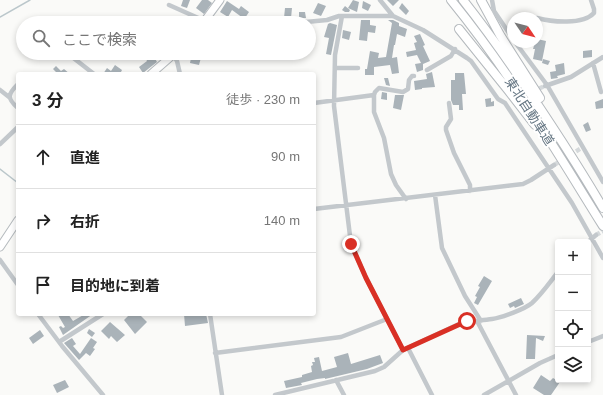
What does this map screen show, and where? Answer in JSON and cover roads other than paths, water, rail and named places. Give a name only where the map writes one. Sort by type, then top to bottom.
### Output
[{"type":"highway","name":"東北自動車道","points":[[451,0],[517,89],[603,226]]},
{"type":"highway","name":"東北自動車道","points":[[463,0],[494,41],[549,120],[603,208]]},
{"type":"highway","points":[[481,0],[500,36],[553,118],[577,164]]},
{"type":"highway","points":[[459,29],[508,90],[574,179]]},
{"type":"main road","points":[[208,16],[220,0]]},
{"type":"main road","points":[[153,72],[167,60]]},
{"type":"main road","points":[[0,247],[16,223]]},
{"type":"street","points":[[380,0],[393,16]]},
{"type":"street","points":[[492,0],[494,11],[507,29]]},
{"type":"street","points":[[543,20],[556,22],[585,18],[594,13],[591,0]]},
{"type":"street","points":[[169,4],[192,16]]},
{"type":"street","points":[[316,20],[342,16],[393,16],[423,30],[471,61],[498,99],[507,102],[551,167],[594,237],[603,258]]},
{"type":"street","points":[[342,16],[335,55],[334,100],[351,244],[353,251],[387,319],[432,395]]},
{"type":"street","points":[[519,48],[546,86],[603,182]]},
{"type":"street","points":[[427,70],[451,56],[455,50]]},
{"type":"street","points":[[546,86],[561,82],[571,77],[603,57]]},
{"type":"street","points":[[76,60],[91,72]]},
{"type":"street","points":[[177,60],[180,72]]},
{"type":"street","points":[[593,63],[601,92]]},
{"type":"street","points":[[335,68],[358,68]]},
{"type":"street","points":[[406,199],[396,185],[392,174],[384,138],[374,112],[374,95],[379,88],[403,92],[408,89],[409,80],[412,76],[414,76]]},
{"type":"street","points":[[9,98],[10,93],[16,86]]},
{"type":"street","points":[[0,90],[16,106]]},
{"type":"street","points":[[316,103],[374,95]]},
{"type":"street","points":[[449,103],[451,119],[446,127],[446,130],[454,153],[470,185],[470,191]]},
{"type":"street","points":[[0,144],[16,129]]},
{"type":"street","points":[[316,209],[523,184],[551,167]]},
{"type":"street","points":[[435,195],[442,248],[516,395]]},
{"type":"street","points":[[0,260],[16,282]]},
{"type":"street","points":[[274,395],[375,371],[384,367],[406,349],[467,321],[495,319],[528,306],[537,298],[556,275]]},
{"type":"street","points":[[40,316],[103,395]]},
{"type":"street","points":[[59,342],[99,316]]},
{"type":"street","points":[[210,316],[222,395]]},
{"type":"street","points":[[215,353],[337,338],[354,333],[387,319]]},
{"type":"street","points":[[591,341],[603,336]]},
{"type":"street","points":[[484,395],[540,362],[555,356]]},
{"type":"street","points":[[336,380],[344,395]]},
{"type":"waterway","points":[[0,17],[30,0]]},
{"type":"waterway","points":[[0,169],[16,181]]},
{"type":"tunnel","points":[[533,91],[545,86]]},
{"type":"tunnel","points":[[554,165],[583,147]]},
{"type":"tunnel","points":[[596,235],[603,231]]}]
